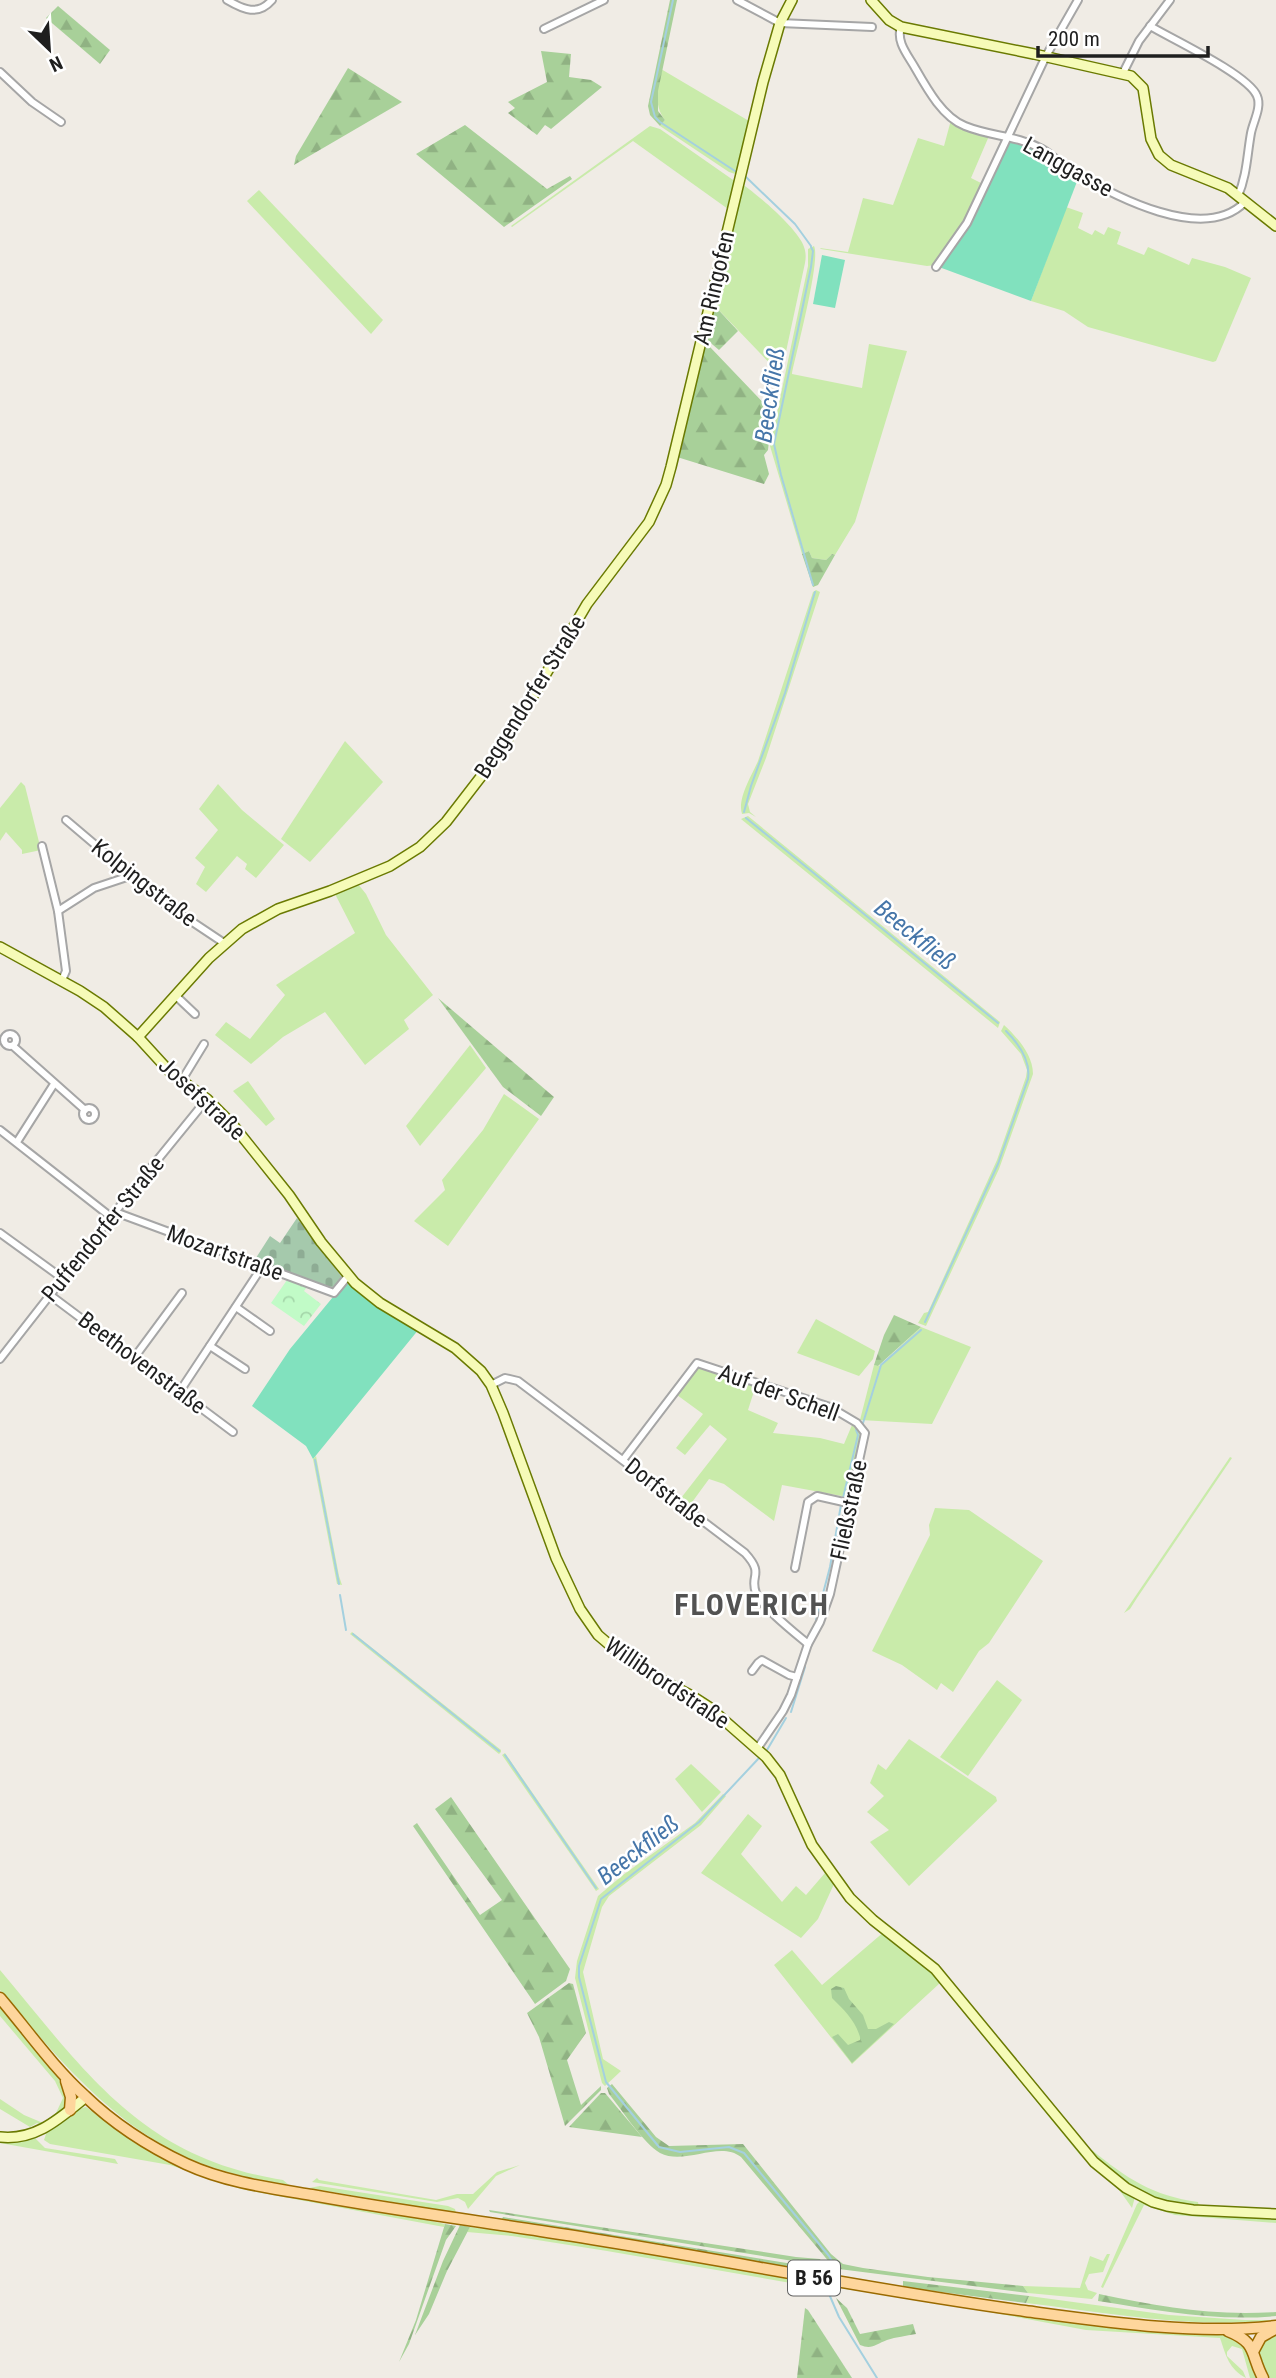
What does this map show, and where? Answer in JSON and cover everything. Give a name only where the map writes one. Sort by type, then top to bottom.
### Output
[{"type":"main road","name":"B 56","points":[[0,1998],[62,2074],[86,2097],[150,2146],[190,2166],[263,2186],[414,2213],[543,2231],[934,2299],[1085,2319],[1225,2330],[1276,2328]]},
{"type":"main road","points":[[62,2074],[71,2097],[69,2110]]},
{"type":"main road","name":"B 56","points":[[1225,2330],[1246,2339],[1254,2350],[1261,2337],[1276,2328]]},
{"type":"main road","points":[[1254,2350],[1263,2378]]},
{"type":"street","points":[[227,0],[254,12],[265,8],[272,0]]},
{"type":"street","points":[[544,29],[604,0]]},
{"type":"street","points":[[737,0],[780,23],[872,27]]},
{"type":"street","name":"Am Ringofen","points":[[632,545],[649,522],[666,485],[738,180],[780,23],[792,0]]},
{"type":"street","points":[[871,0],[889,20],[901,27],[1046,56],[1123,74],[1139,81],[1143,88],[1152,139],[1159,155],[1171,165],[1228,188],[1276,226]]},
{"type":"street","points":[[936,267],[967,223],[1046,56],[1078,0]]},
{"type":"street","points":[[1123,74],[1133,50],[1170,0]]},
{"type":"street","points":[[1150,26],[1241,78],[1258,97],[1242,199]]},
{"type":"street","name":"Langgasse","points":[[901,27],[899,33],[905,51],[942,108],[963,126],[1023,139],[1093,183],[1163,213],[1186,219],[1230,213],[1242,199]]},
{"type":"street","points":[[0,72],[32,102],[61,122]]},
{"type":"street","name":"Beggendorfer Straße","points":[[138,1037],[224,943],[257,919],[390,866],[420,847],[435,833],[458,809],[500,752],[587,604],[632,545]]},
{"type":"street","name":"Kolpingstraße","points":[[66,820],[164,903],[224,943]]},
{"type":"street","points":[[42,846],[58,911],[66,971],[62,980]]},
{"type":"street","points":[[58,911],[94,888],[130,876]]},
{"type":"street","name":"Josefstraße","points":[[0,947],[62,980],[104,1007],[138,1037],[170,1072],[207,1100],[246,1140],[348,1276],[366,1294],[401,1315]]},
{"type":"street","points":[[176,996],[195,1014]]},
{"type":"street","points":[[182,1080],[204,1044]]},
{"type":"street","points":[[13,1046],[85,1110]]},
{"type":"street","points":[[17,1142],[54,1084]]},
{"type":"street","name":"Puffendorfer Straße","points":[[0,1359],[62,1278],[207,1100]]},
{"type":"street","name":"Mozartstraße","points":[[0,1130],[113,1215],[334,1293],[348,1276]]},
{"type":"street","points":[[0,1233],[62,1278]]},
{"type":"street","points":[[180,1391],[262,1267]]},
{"type":"street","points":[[134,1358],[182,1293]]},
{"type":"street","name":"Beethovenstraße","points":[[50,1295],[233,1432]]},
{"type":"street","points":[[236,1307],[270,1331]]},
{"type":"street","name":"Willibrordstraße","points":[[401,1315],[461,1352],[491,1385],[556,1558],[580,1609],[598,1635],[632,1664],[709,1707],[757,1749],[780,1775],[812,1845],[839,1884],[863,1911],[935,1969],[1089,2157],[1126,2188],[1153,2202],[1193,2210],[1276,2214]]},
{"type":"street","points":[[210,1346],[245,1369]]},
{"type":"street","name":"Auf der Schell","points":[[623,1460],[697,1363],[830,1407],[857,1423]]},
{"type":"street","name":"Dorfstraße","points":[[491,1385],[505,1378],[518,1381],[745,1553],[757,1571],[755,1586],[759,1597],[808,1644]]},
{"type":"street","name":"Fließstraße","points":[[757,1749],[783,1711],[830,1594],[856,1466],[866,1437],[857,1423]]},
{"type":"street","points":[[795,1568],[808,1502],[817,1496],[848,1503]]},
{"type":"street","points":[[752,1671],[762,1660],[797,1677]]},
{"type":"street","points":[[0,2137],[29,2135],[49,2127],[86,2097]]},
{"type":"green space","points":[[670,0],[677,0],[658,91],[658,111],[665,120],[660,126],[650,115],[648,106]]},
{"type":"green space","points":[[58,6],[110,50],[100,64],[46,18]]},
{"type":"green space","points":[[541,51],[571,54],[569,77],[591,80],[602,87],[551,129],[545,125],[537,135],[508,113],[515,108],[508,102],[547,82]]},
{"type":"green space","points":[[763,66],[738,175],[729,172],[660,126],[665,120],[658,102],[661,69],[749,121]]},
{"type":"green space","points":[[348,68],[402,102],[294,165],[296,156]]},
{"type":"green space","points":[[951,120],[963,129],[989,136],[971,178],[983,184],[971,211],[936,265],[927,266],[820,248],[848,252],[863,198],[893,205],[918,138],[944,146]]},
{"type":"green space","points":[[465,125],[547,189],[570,176],[572,179],[504,227],[416,154]]},
{"type":"green space","points":[[650,126],[660,129],[736,182],[669,469],[654,506],[645,517],[656,501],[666,471],[728,209],[633,141],[511,226]]},
{"type":"green space","points":[[1010,141],[1034,148],[1078,179],[1031,301],[939,267]]},
{"type":"green space","points":[[742,184],[786,222],[801,240],[805,251],[805,263],[781,375],[713,304]]},
{"type":"green space","points":[[259,190],[383,320],[371,334],[247,201]]},
{"type":"green space","points":[[1066,207],[1083,213],[1078,228],[1092,235],[1095,230],[1104,235],[1108,227],[1121,232],[1117,244],[1144,255],[1148,247],[1189,265],[1192,258],[1251,278],[1216,361],[1088,327],[1064,311],[1031,301]]},
{"type":"green space","points":[[814,246],[811,287],[792,374],[862,388],[869,344],[907,351],[855,522],[835,555],[832,554],[826,560],[812,558],[809,551],[802,554],[770,446],[808,266],[808,249]]},
{"type":"green space","points":[[822,255],[845,260],[835,308],[813,304]]},
{"type":"green space","points":[[713,304],[738,331],[719,350],[706,339]]},
{"type":"green space","points":[[710,347],[772,412],[768,450],[764,455],[769,474],[764,484],[677,457],[704,348]]},
{"type":"green space","points":[[809,551],[812,558],[826,560],[832,554],[835,555],[818,585],[813,587],[802,554]]},
{"type":"green space","points":[[813,592],[820,592],[766,758],[748,804],[750,812],[756,817],[749,813],[742,814],[743,794],[758,761]]},
{"type":"green space","points":[[345,741],[383,782],[310,862],[281,839]]},
{"type":"green space","points":[[21,782],[25,786],[41,850],[22,854],[22,850],[6,832],[0,841],[0,808]]},
{"type":"green space","points":[[218,784],[242,810],[284,845],[256,878],[245,869],[247,864],[237,856],[206,892],[196,884],[205,867],[195,858],[218,830],[199,809]]},
{"type":"green space","points":[[748,816],[1000,1022],[998,1028],[741,819]]},
{"type":"green space","points":[[358,884],[366,894],[386,935],[433,995],[404,1020],[409,1029],[365,1065],[325,1012],[283,1037],[251,1064],[215,1035],[226,1022],[250,1039],[285,995],[276,985],[355,933],[334,892]]},
{"type":"green space","points":[[438,998],[554,1097],[541,1116],[503,1087]]},
{"type":"green space","points":[[1004,1025],[1027,1053],[1033,1074],[999,1169],[926,1326],[918,1323],[924,1313],[928,1312],[997,1160],[1026,1077],[1027,1070],[1021,1054],[1001,1031]]},
{"type":"green space","points":[[470,1045],[486,1068],[420,1146],[406,1126]]},
{"type":"green space","points":[[248,1081],[275,1119],[266,1126],[233,1091]]},
{"type":"green space","points":[[504,1094],[539,1119],[448,1246],[414,1221],[445,1190],[442,1180],[483,1130]]},
{"type":"green space","points":[[297,1218],[342,1277],[332,1290],[254,1261],[270,1236],[280,1243]]},
{"type":"green space","points":[[287,1280],[307,1287],[304,1291],[321,1304],[304,1326],[271,1303]]},
{"type":"green space","points":[[347,1280],[372,1301],[419,1329],[313,1459],[306,1446],[252,1406],[290,1349]]},
{"type":"green space","points":[[894,1315],[921,1327],[878,1366],[874,1365],[884,1335]]},
{"type":"green space","points":[[816,1319],[875,1351],[873,1359],[859,1376],[797,1353]]},
{"type":"green space","points":[[921,1327],[971,1347],[932,1424],[860,1420],[874,1365],[879,1366]]},
{"type":"green space","points":[[699,1367],[756,1385],[748,1410],[778,1423],[773,1433],[820,1438],[844,1444],[852,1425],[861,1433],[862,1441],[847,1497],[782,1485],[774,1521],[724,1484],[709,1479],[690,1505],[681,1498],[727,1439],[710,1425],[685,1455],[676,1448],[703,1414],[677,1395],[631,1453],[629,1461],[625,1458],[693,1370]]},
{"type":"green space","points":[[316,1456],[342,1585],[337,1584],[313,1459]]},
{"type":"green space","points":[[1230,1457],[1232,1458],[1130,1609],[1124,1613]]},
{"type":"green space","points":[[935,1508],[969,1510],[1043,1561],[953,1692],[941,1683],[937,1690],[902,1665],[872,1651],[930,1535],[929,1525]]},
{"type":"green space","points":[[352,1632],[501,1752],[499,1754],[350,1634]]},
{"type":"green space","points":[[997,1680],[1022,1700],[968,1776],[940,1757]]},
{"type":"green space","points":[[909,1739],[996,1797],[997,1801],[909,1886],[870,1842],[889,1830],[867,1812],[884,1796],[870,1783],[878,1764],[886,1770]]},
{"type":"green space","points":[[505,1753],[599,1889],[596,1891],[502,1755]]},
{"type":"green space","points":[[691,1764],[721,1792],[702,1812],[675,1779]]},
{"type":"green space","points":[[723,1794],[726,1796],[701,1825],[609,1896],[602,1907],[583,1972],[603,2059],[621,2071],[605,2086],[575,1978],[577,1961],[598,1896],[695,1823]]},
{"type":"green space","points":[[451,1797],[570,1969],[566,1981],[535,2004],[413,1826],[417,1823],[480,1915],[502,1900],[435,1809]]},
{"type":"green space","points":[[748,1814],[762,1826],[741,1854],[782,1902],[796,1886],[806,1895],[825,1873],[834,1884],[818,1919],[801,1938],[701,1873]]},
{"type":"green space","points":[[885,1931],[927,1966],[1080,2152],[1135,2197],[1132,2208],[1120,2191],[1080,2155],[940,1983],[852,2064],[774,1965],[792,1950],[822,1985]]},
{"type":"green space","points":[[0,1970],[89,2075],[120,2105],[153,2131],[191,2152],[234,2169],[283,2180],[289,2185],[200,2163],[169,2149],[115,2112],[66,2066],[0,1990]]},
{"type":"green space","points":[[569,1983],[573,1984],[586,2033],[567,2060],[581,2105],[601,2086],[601,2090],[565,2126],[539,2037],[527,2013]]},
{"type":"green space","points":[[836,1986],[844,1988],[849,1999],[863,2015],[868,2029],[876,2029],[889,2022],[894,2024],[852,2063],[832,2037],[838,2034],[848,2045],[860,2040],[852,2020],[832,1998],[831,1989]]},
{"type":"green space","points":[[0,2007],[42,2054],[66,2094],[66,2105],[62,2112],[42,2126],[37,2123],[30,2127],[0,2109],[0,2099],[24,2115],[43,2123],[56,2113],[63,2098],[55,2081],[0,2016]]},
{"type":"green space","points":[[612,2084],[656,2137],[669,2146],[743,2144],[831,2254],[843,2264],[928,2277],[1023,2286],[1028,2293],[831,2268],[830,2263],[741,2157],[723,2151],[680,2157],[660,2153],[640,2134],[609,2094],[607,2088]]},
{"type":"green space","points":[[601,2093],[605,2093],[642,2137],[569,2127]]},
{"type":"green space","points":[[86,2107],[135,2143],[182,2166],[445,2224],[444,2227],[241,2189],[170,2165],[50,2144],[44,2140],[47,2131]]},
{"type":"green space","points":[[34,2137],[45,2148],[115,2159],[118,2164],[0,2143],[0,2140],[15,2141]]},
{"type":"green space","points":[[1092,2150],[1141,2184],[1167,2195],[1198,2202],[1199,2208],[1159,2201],[1127,2185],[1088,2152]]},
{"type":"green space","points":[[520,2165],[496,2176],[468,2209],[465,2202],[458,2198],[437,2202],[312,2182],[317,2178],[436,2200],[457,2194],[473,2194],[497,2172]]},
{"type":"green space","points":[[320,2186],[448,2206],[455,2209],[456,2213],[309,2188]]},
{"type":"green space","points":[[1141,2200],[1276,2217],[1276,2223],[1175,2215],[1144,2205],[1103,2288],[1101,2287]]},
{"type":"green space","points":[[489,2210],[820,2259],[824,2266],[490,2212]]},
{"type":"green space","points":[[503,2217],[799,2265],[796,2269],[501,2221]]},
{"type":"green space","points":[[445,2224],[456,2226],[446,2240],[409,2344],[399,2362],[416,2320]]},
{"type":"green space","points":[[460,2225],[470,2227],[429,2314],[415,2335],[443,2261]]},
{"type":"green space","points":[[470,2227],[580,2241],[803,2281],[802,2285],[607,2251],[467,2232]]},
{"type":"green space","points":[[1107,2254],[1110,2254],[1103,2272],[1089,2274],[1085,2283],[1088,2290],[1097,2293],[1092,2299],[1028,2293],[1023,2286],[1080,2288],[1090,2256],[1103,2261]]},
{"type":"green space","points":[[903,2281],[1029,2296],[1026,2303],[903,2287]]},
{"type":"green space","points":[[835,2285],[1168,2331],[1234,2336],[1249,2348],[1258,2378],[1250,2378],[1242,2349],[1232,2346],[1227,2356],[1243,2371],[1246,2378],[1232,2366],[1226,2356],[1220,2338],[1086,2330],[833,2287]]},
{"type":"green space","points":[[1099,2294],[1187,2309],[1230,2313],[1276,2312],[1276,2316],[1187,2314],[1098,2301]]},
{"type":"green space","points":[[1029,2296],[1169,2315],[1276,2320],[1213,2323],[1151,2319],[1026,2303]]},
{"type":"green space","points":[[836,2298],[847,2308],[860,2334],[913,2324],[916,2334],[890,2339],[871,2347],[860,2345]]},
{"type":"green space","points":[[805,2308],[808,2310],[852,2378],[797,2378]]},
{"type":"green space","points":[[1276,2333],[1276,2378],[1270,2378],[1261,2362],[1259,2348],[1260,2343]]},
{"type":"waterway","name":"Beeckfließ","points":[[673,0],[651,102],[655,117],[738,173]]},
{"type":"waterway","name":"Beeckfließ","points":[[746,177],[795,224],[811,246]]},
{"type":"waterway","name":"Beeckfließ","points":[[811,247],[811,267],[774,444],[813,585]]},
{"type":"waterway","name":"Beeckfließ","points":[[744,812],[785,693],[815,592]]},
{"type":"waterway","name":"Beeckfließ","points":[[746,818],[998,1023]]},
{"type":"waterway","name":"Beeckfließ","points":[[925,1322],[998,1164],[1028,1079],[1028,1065],[1023,1053],[1006,1031]]},
{"type":"waterway","name":"Beeckfließ","points":[[863,1423],[881,1365],[921,1330]]},
{"type":"waterway","name":"Beeckfließ","points":[[843,1498],[858,1435],[856,1430]]},
{"type":"waterway","points":[[315,1460],[339,1584]]},
{"type":"waterway","name":"Beeckfließ","points":[[816,1620],[830,1567],[841,1505]]},
{"type":"waterway","points":[[340,1595],[346,1630]]},
{"type":"waterway","points":[[353,1634],[499,1751]]},
{"type":"waterway","name":"Beeckfließ","points":[[791,1712],[805,1667]]},
{"type":"waterway","name":"Beeckfließ","points":[[767,1750],[786,1718]]},
{"type":"waterway","points":[[505,1755],[596,1888]]},
{"type":"waterway","name":"Beeckfließ","points":[[759,1758],[699,1822],[601,1899],[579,1966],[579,1977],[606,2082],[659,2147],[680,2152],[729,2147],[744,2153],[829,2256],[832,2261],[831,2276]]},
{"type":"waterway","name":"Beeckfließ","points":[[826,2287],[839,2317],[877,2378]]},
{"type":"district","name":"FLOVERICH","points":[[752,1604]]}]
